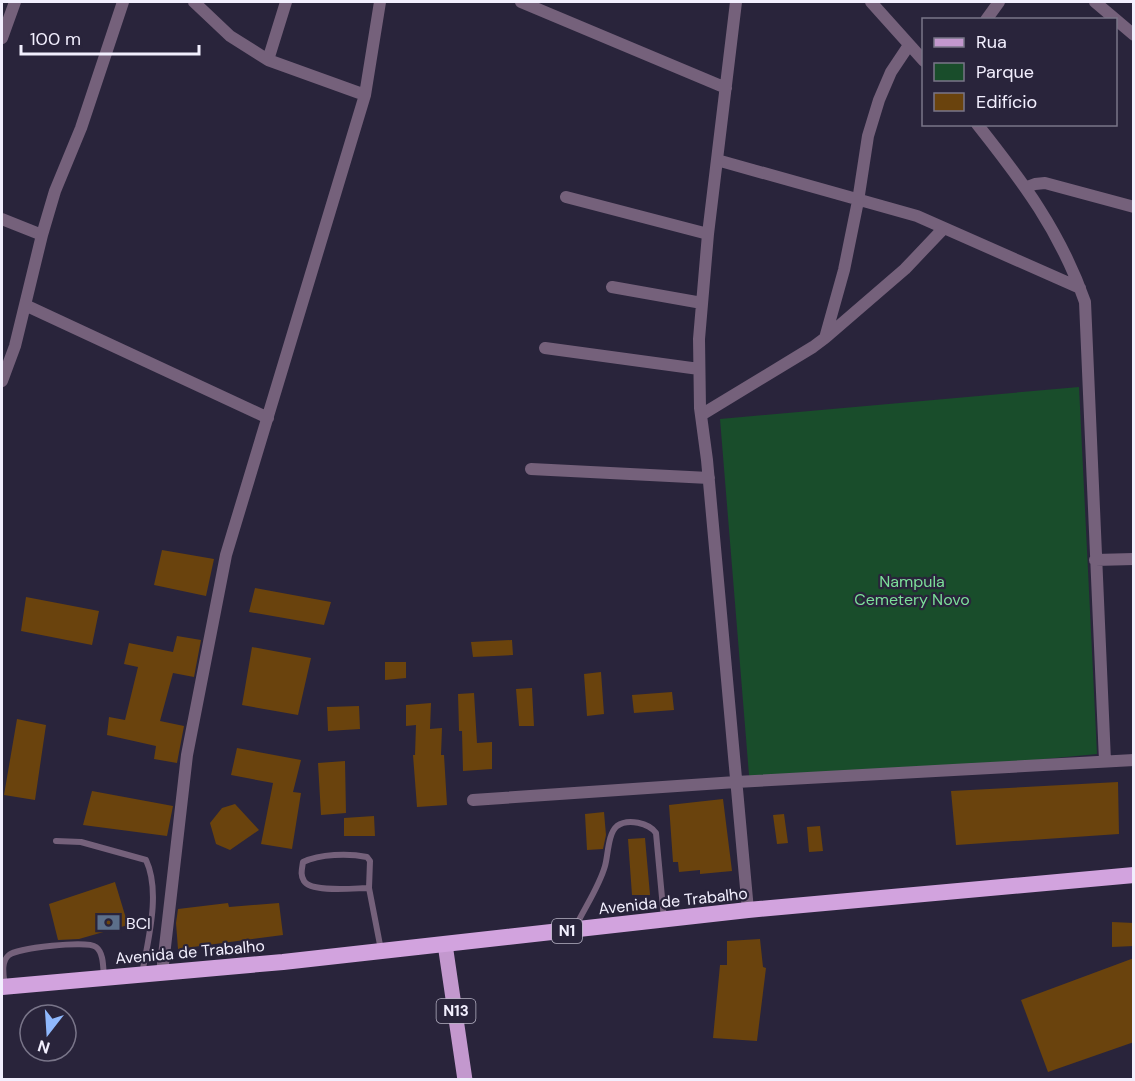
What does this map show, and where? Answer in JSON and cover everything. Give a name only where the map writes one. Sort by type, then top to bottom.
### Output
[{"type":"highway","name":"Avenida de Trabalho","points":[[3,987],[381,951],[748,910],[1134,875]]},
{"type":"main road","name":"N13","points":[[445,944],[465,1080]]},
{"type":"street","points":[[2,38],[15,2]]},
{"type":"street","points":[[2,381],[15,346],[55,191],[81,128],[123,2]]},
{"type":"street","points":[[194,2],[230,36],[268,60],[365,95]]},
{"type":"street","points":[[268,60],[286,2]]},
{"type":"street","points":[[162,973],[189,743],[226,555],[365,95],[380,2]]},
{"type":"street","points":[[521,2],[726,88]]},
{"type":"street","points":[[736,2],[708,234],[699,369],[701,415],[748,910]]},
{"type":"street","points":[[871,2],[922,59]]},
{"type":"street","points":[[987,18],[999,2]]},
{"type":"street","points":[[1095,2],[1114,18]]},
{"type":"street","points":[[1117,21],[1134,35]]},
{"type":"street","points":[[825,338],[844,270],[868,136],[879,100],[891,72],[909,45]]},
{"type":"street","points":[[979,126],[1027,187],[1075,273],[1085,302],[1105,761]]},
{"type":"street","points":[[717,160],[916,216],[1080,288]]},
{"type":"street","points":[[1027,187],[1045,183],[1134,207]]},
{"type":"street","points":[[566,197],[708,234]]},
{"type":"street","points":[[2,219],[42,235]]},
{"type":"street","points":[[701,415],[825,338],[905,269],[943,229]]},
{"type":"street","points":[[612,287],[702,303]]},
{"type":"street","points":[[25,305],[268,418]]},
{"type":"street","points":[[545,348],[699,369]]},
{"type":"street","points":[[531,469],[708,478]]},
{"type":"street","points":[[1095,560],[1134,559]]},
{"type":"street","points":[[473,800],[736,782],[1134,760]]},
{"type":"lane","points":[[574,930],[604,870],[614,831],[626,823],[642,824],[653,828],[656,832],[664,920]]},
{"type":"lane","points":[[56,841],[81,842],[146,860],[153,880],[151,915],[142,975]]},
{"type":"lane","points":[[369,888],[315,888],[303,881],[301,874],[303,862],[313,857],[347,855],[367,857],[370,861],[369,888],[381,951]]},
{"type":"lane","points":[[3,987],[3,968],[10,954],[37,948],[87,944],[95,946],[102,956],[104,978]]},
{"type":"green space","name":"Nampula Cemetery Novo","points":[[1079,387],[1097,754],[750,787],[720,419]]},
{"type":"building","points":[[162,550],[214,559],[206,596],[154,585]]},
{"type":"building","points":[[255,588],[331,602],[324,625],[249,612]]},
{"type":"building","points":[[26,597],[99,611],[92,645],[21,631]]},
{"type":"building","points":[[177,636],[201,640],[194,677],[173,673],[160,721],[184,726],[177,763],[154,759],[156,746],[107,735],[109,717],[125,720],[138,667],[124,664],[129,643],[173,652]]},
{"type":"building","points":[[512,640],[513,655],[473,657],[471,642]]},
{"type":"building","points":[[252,647],[311,658],[298,715],[242,705]]},
{"type":"building","points":[[385,662],[406,662],[406,678],[385,680]]},
{"type":"building","points":[[601,672],[604,714],[587,716],[584,674]]},
{"type":"building","points":[[532,688],[534,726],[519,726],[516,689]]},
{"type":"building","points":[[672,692],[674,710],[634,713],[632,695]]},
{"type":"building","points":[[474,693],[477,743],[492,742],[492,769],[463,771],[458,694]]},
{"type":"building","points":[[431,703],[430,729],[442,728],[441,755],[444,755],[447,805],[417,807],[413,755],[415,755],[416,725],[406,726],[406,705]]},
{"type":"building","points":[[359,706],[360,729],[328,731],[327,707]]},
{"type":"building","points":[[17,719],[46,725],[35,800],[4,795]]},
{"type":"building","points":[[237,748],[301,760],[293,792],[301,793],[292,849],[261,844],[273,783],[231,775]]},
{"type":"building","points":[[345,761],[346,813],[321,815],[318,763]]},
{"type":"building","points":[[1118,782],[1119,834],[956,845],[951,791]]},
{"type":"building","points":[[92,791],[173,806],[167,836],[83,825]]},
{"type":"building","points":[[723,799],[732,871],[700,874],[700,870],[679,872],[678,862],[673,862],[669,805]]},
{"type":"building","points":[[235,804],[259,830],[230,850],[216,844],[210,823],[222,808]]},
{"type":"building","points":[[604,812],[606,835],[603,849],[587,850],[585,814]]},
{"type":"building","points":[[784,814],[788,843],[777,844],[773,815]]},
{"type":"building","points":[[374,816],[375,836],[344,836],[344,818]]},
{"type":"building","points":[[820,826],[823,851],[809,852],[807,827]]},
{"type":"building","points":[[645,838],[650,895],[632,895],[628,839]]},
{"type":"building","points":[[115,882],[128,925],[79,939],[58,940],[49,904]]},
{"type":"building","points":[[228,903],[229,907],[279,903],[283,935],[178,949],[176,923],[178,909]]},
{"type":"building","points":[[1112,922],[1134,923],[1134,946],[1112,947]]},
{"type":"building","points":[[760,939],[763,967],[766,968],[757,1041],[713,1038],[720,965],[727,965],[727,941]]},
{"type":"building","points":[[1134,958],[1134,1042],[1048,1072],[1021,1000]]},
{"type":"place","name":"BCI","points":[[108,923]]}]
